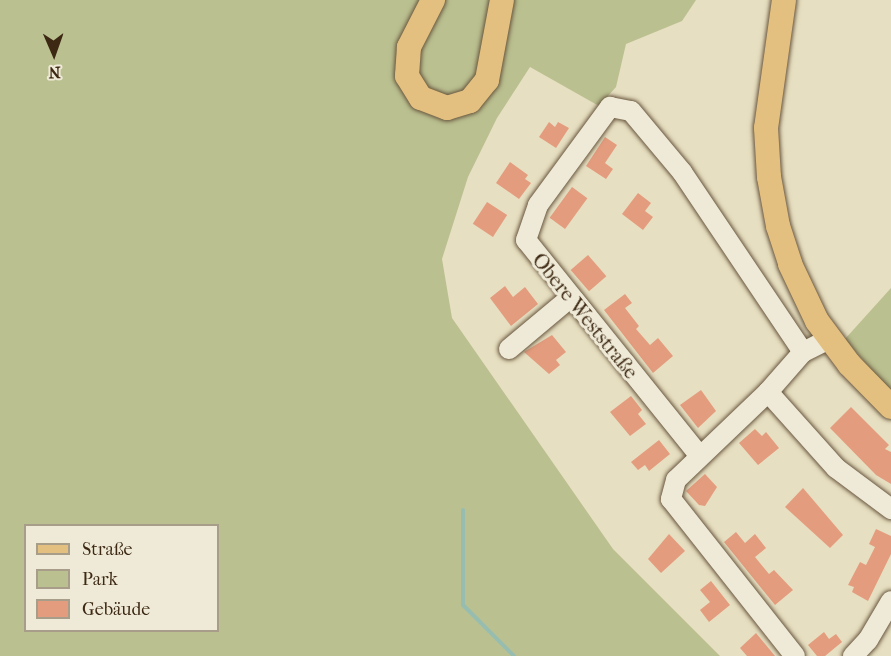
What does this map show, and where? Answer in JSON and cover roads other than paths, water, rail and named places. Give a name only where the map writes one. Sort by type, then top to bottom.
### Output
[{"type":"main road","points":[[433,0],[409,47],[407,76],[421,98],[447,108],[470,101],[487,80],[502,0]]},
{"type":"main road","points":[[784,0],[768,99],[768,177],[790,264],[829,339],[891,407]]},
{"type":"street","name":"Obere Weststraße","points":[[699,455],[530,249],[526,230],[538,205],[610,107],[620,106],[631,111],[682,172],[803,352]]},
{"type":"street","points":[[509,349],[570,298]]},
{"type":"street","points":[[795,656],[671,499],[676,480],[699,455],[768,392],[803,352],[829,339]]},
{"type":"street","points":[[768,392],[836,468],[891,509]]},
{"type":"street","points":[[853,656],[868,640],[891,601]]},
{"type":"waterway","points":[[463,510],[463,605],[514,656]]}]
